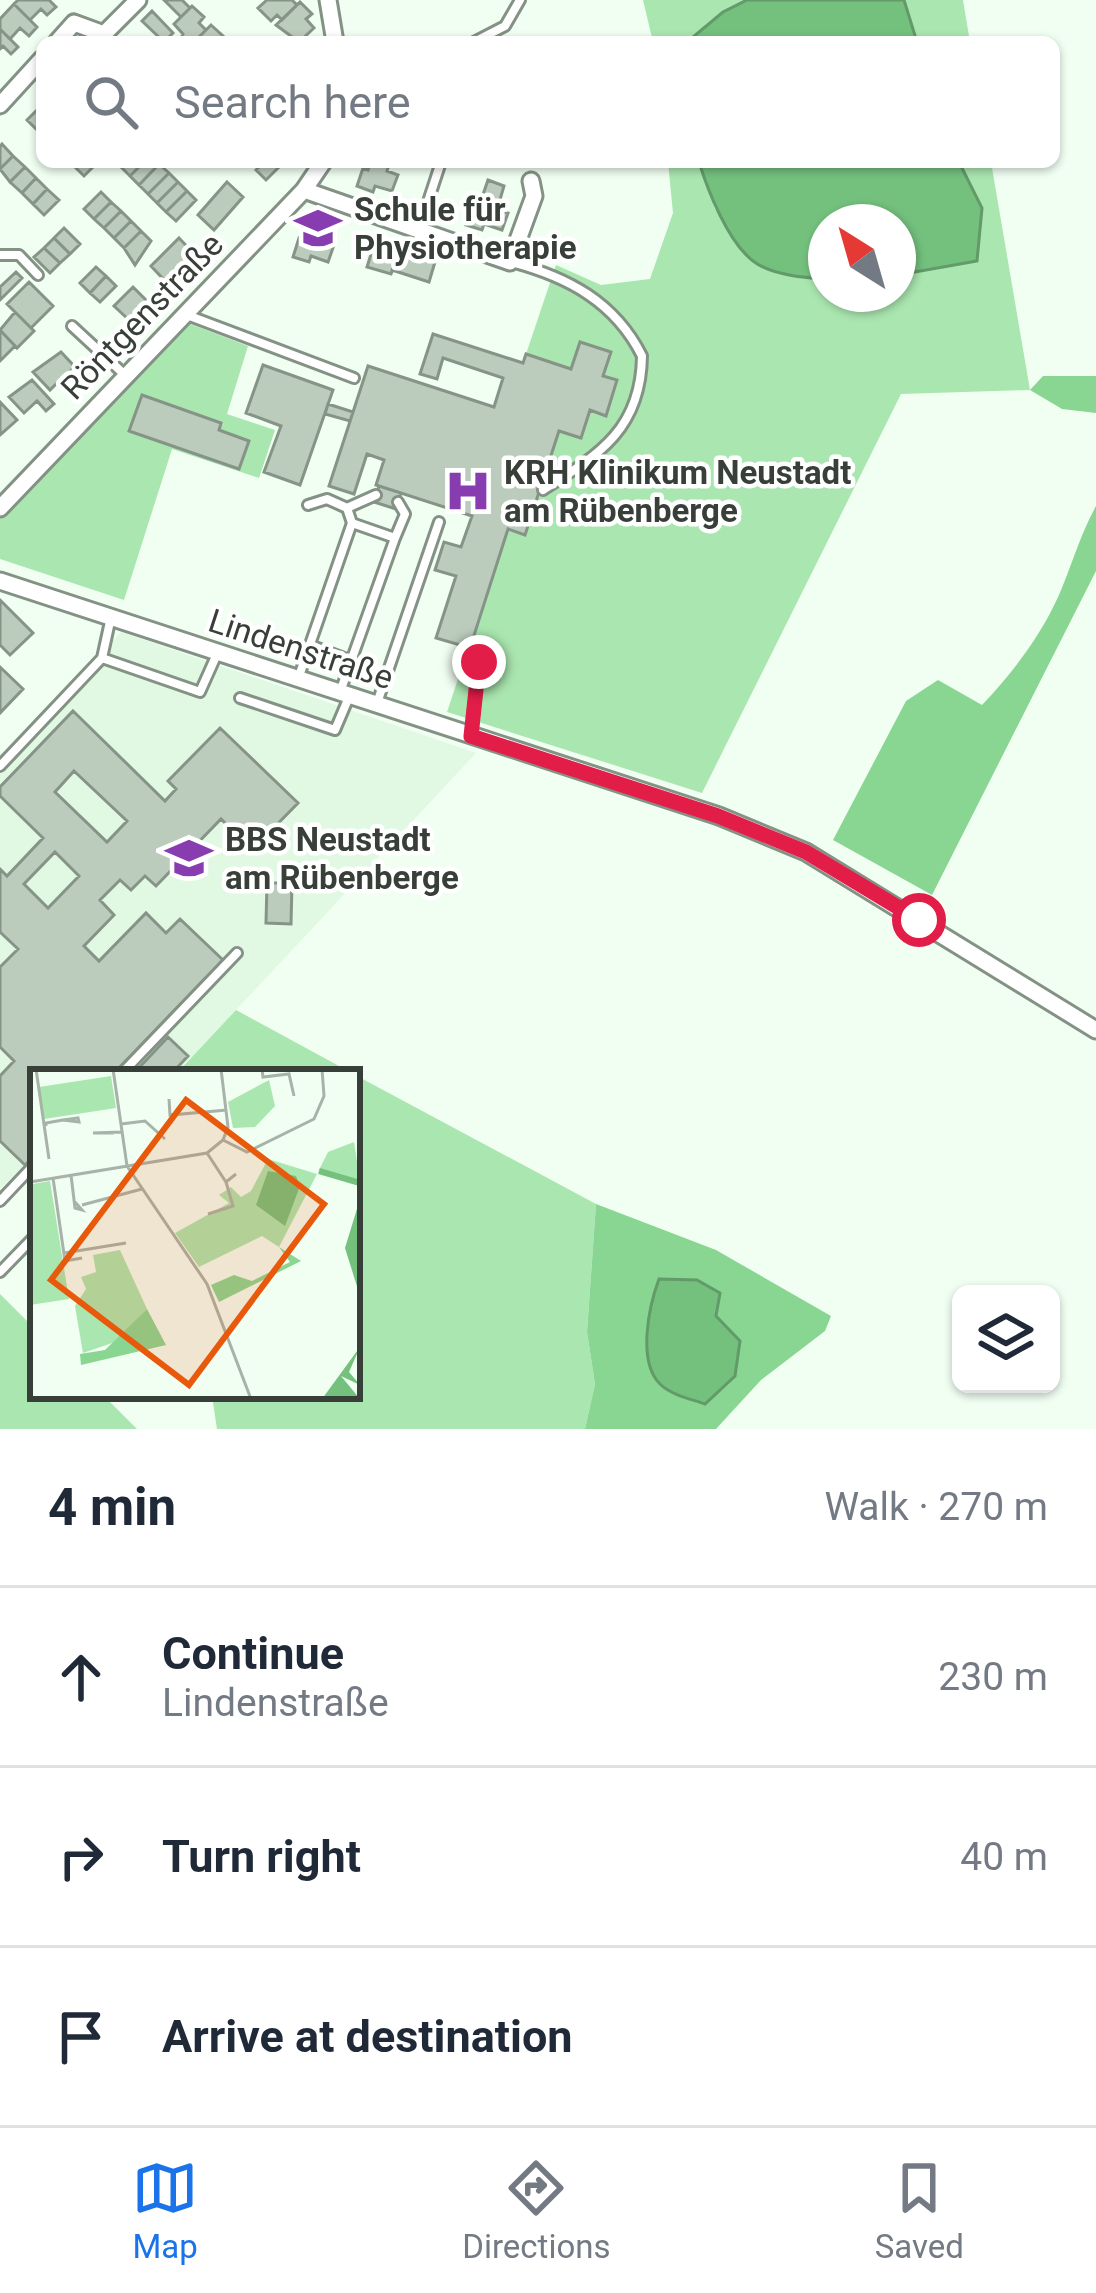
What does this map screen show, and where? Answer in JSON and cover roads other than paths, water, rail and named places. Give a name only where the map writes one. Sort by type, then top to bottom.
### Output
[{"type":"street","points":[[62,36],[74,23],[104,34],[138,0]]},
{"type":"street","points":[[328,0],[334,36]]},
{"type":"street","points":[[0,105],[36,65]]},
{"type":"street","name":"Röntgenstraße","points":[[0,508],[304,190],[318,168]]},
{"type":"street","points":[[304,190],[510,262],[534,196],[531,181]]},
{"type":"street","name":"Lindenstraße","points":[[0,581],[718,816],[806,852],[1096,1030]]},
{"type":"lane","points":[[486,36],[506,26],[520,0]]},
{"type":"lane","points":[[419,230],[439,168]]},
{"type":"lane","points":[[0,255],[19,255],[38,275]]},
{"type":"lane","points":[[510,262],[580,288],[611,309],[642,356],[634,410],[584,465],[543,490]]},
{"type":"lane","points":[[185,314],[354,378]]},
{"type":"lane","points":[[72,326],[126,376]]},
{"type":"lane","points":[[347,508],[376,495]]},
{"type":"lane","points":[[298,679],[352,523],[347,508],[327,499],[308,506]]},
{"type":"lane","points":[[240,698],[335,730],[352,661],[404,514],[398,502]]},
{"type":"lane","points":[[376,705],[439,522]]},
{"type":"lane","points":[[352,523],[395,538]]},
{"type":"lane","points":[[0,766],[102,658],[111,617]]},
{"type":"lane","points":[[310,645],[352,661]]},
{"type":"lane","points":[[102,658],[200,692],[218,652]]},
{"type":"lane","points":[[471,736],[479,662]]},
{"type":"lane","points":[[126,1069],[236,953]]},
{"type":"lane","points":[[0,1201],[30,1169]]},
{"type":"lane","points":[[0,1272],[30,1241]]},
{"type":"place","name":"Schule für Physiotherapie","points":[[318,228]]},
{"type":"place","name":"KRH Klinikum Neustadt am Rübenberge","points":[[468,491]]},
{"type":"place","name":"BBS Neustadt am Rübenberge","points":[[189,858]]}]
